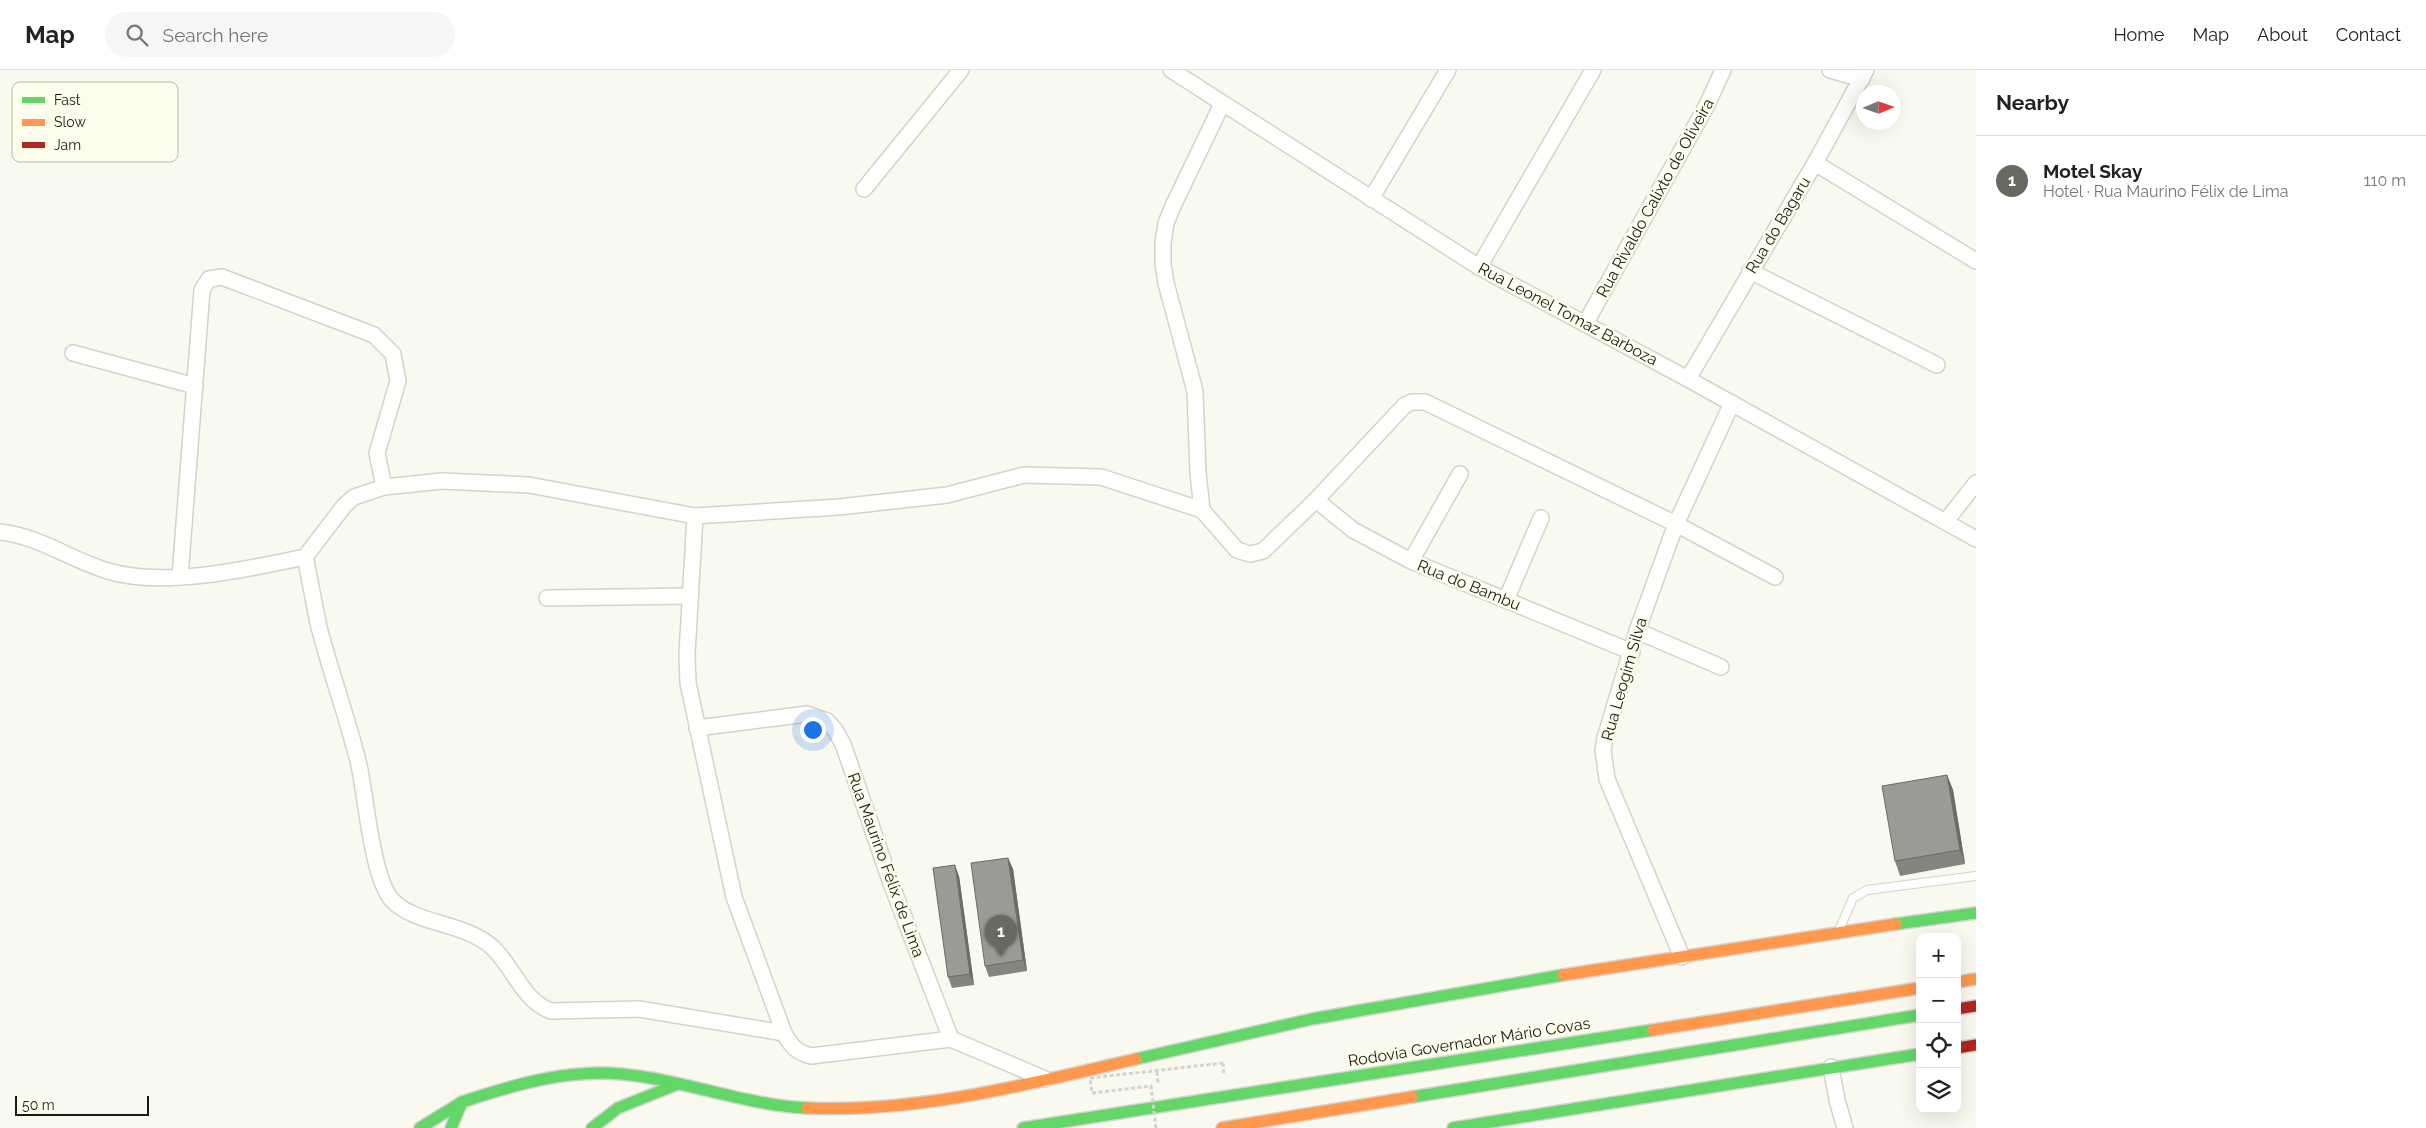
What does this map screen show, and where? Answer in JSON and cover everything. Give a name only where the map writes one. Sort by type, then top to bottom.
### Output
[{"type":"main road","points":[[420,1128],[462,1102],[511,1086],[579,1074],[616,1073],[678,1084],[754,1102],[792,1108],[882,1107],[937,1101],[1046,1080],[1309,1019],[1682,956],[1976,913]]},
{"type":"main road","points":[[1961,981],[1976,979]]},
{"type":"main road","name":"Rodovia Governador Mário Covas","points":[[1023,1128],[1916,989]]},
{"type":"main road","points":[[1961,1008],[1976,1006]]},
{"type":"main road","points":[[1222,1128],[1916,1016]]},
{"type":"main road","points":[[1961,1047],[1976,1045]]},
{"type":"main road","points":[[1453,1128],[1916,1055]]},
{"type":"main road","points":[[592,1128],[618,1108],[678,1084]]},
{"type":"main road","points":[[451,1128],[462,1102]]},
{"type":"street","points":[[864,189],[961,70]]},
{"type":"street","name":"Rua Leonel Tomaz Barboza","points":[[1171,70],[1479,267],[1688,378],[1976,539]]},
{"type":"street","points":[[1371,199],[1448,70]]},
{"type":"street","points":[[1479,267],[1593,70]]},
{"type":"street","name":"Rua Rivaldo Calixto de Oliveira","points":[[1585,324],[1707,105],[1723,70]]},
{"type":"street","points":[[1830,70],[1864,74]]},
{"type":"street","name":"Rua do Bagaru","points":[[1688,378],[1816,163],[1864,74]]},
{"type":"street","points":[[1202,510],[1198,473],[1195,391],[1166,283],[1163,244],[1166,223],[1173,206],[1222,104]]},
{"type":"street","points":[[1816,163],[1976,261]]},
{"type":"street","points":[[1750,271],[1937,364]]},
{"type":"street","points":[[180,577],[202,290],[209,279],[222,277],[374,336],[393,354],[398,381],[377,454],[384,487]]},
{"type":"street","points":[[73,353],[195,386]]},
{"type":"street","points":[[0,532],[45,543],[89,565],[111,572],[137,576],[180,577],[216,574],[305,557],[344,506],[354,497],[384,487],[442,481],[529,485],[695,516],[839,507],[947,495],[1024,475],[1101,477],[1202,510],[1237,550],[1250,554],[1263,551],[1316,500],[1405,405],[1419,401],[1426,402],[1676,524],[1775,577]]},
{"type":"street","name":"Rua Leogim Silva","points":[[1682,956],[1607,779],[1604,765],[1605,738],[1637,631],[1676,524],[1732,403]]},
{"type":"street","points":[[1411,561],[1460,474]]},
{"type":"street","points":[[1946,521],[1976,483]]},
{"type":"street","name":"Rua do Bambu","points":[[1316,500],[1353,530],[1411,561],[1632,652]]},
{"type":"street","points":[[695,516],[686,654],[688,684],[734,897],[784,1033],[791,1045],[799,1053],[811,1056],[951,1040],[1046,1080]]},
{"type":"street","points":[[1506,600],[1541,518]]},
{"type":"street","points":[[305,557],[320,628],[359,766],[374,856],[385,890],[392,900],[414,914],[481,939],[494,949],[533,1000],[542,1008],[551,1011],[638,1009],[784,1033]]},
{"type":"street","points":[[547,598],[690,596]]},
{"type":"street","points":[[1637,631],[1720,668]]},
{"type":"street","name":"Rua Maurino Félix de Lima","points":[[697,728],[807,714],[827,721],[835,730],[843,744],[892,886],[951,1040]]},
{"type":"street","points":[[1832,1067],[1837,1100],[1845,1128]]},
{"type":"street","points":[[1521,1128],[1534,1115]]},
{"type":"lane","points":[[1838,932],[1853,898],[1867,890],[1976,876]]},
{"type":"path","points":[[1156,1128],[1151,1086],[1092,1093],[1090,1078],[1223,1063]]},
{"type":"building","points":[[1947,775],[1960,850],[1895,861],[1882,786]]},
{"type":"building","points":[[1008,858],[1023,960],[985,966],[971,863]]},
{"type":"building","points":[[955,865],[970,974],[948,977],[933,868]]},
{"type":"traffic: fast","points":[[1896,924],[1976,913]]},
{"type":"traffic: fast","points":[[1136,1059],[1312,1019],[1563,975]]},
{"type":"traffic: fast","points":[[1412,1097],[1916,1016]]},
{"type":"traffic: fast","points":[[1023,1128],[1653,1030]]},
{"type":"traffic: fast","points":[[1453,1128],[1916,1055]]},
{"type":"traffic: fast","points":[[451,1128],[462,1102],[520,1084],[581,1074],[601,1073],[645,1077],[737,1098],[807,1108]]},
{"type":"traffic: fast","points":[[592,1128],[618,1108],[678,1084]]},
{"type":"traffic: fast","points":[[420,1128],[462,1102]]},
{"type":"traffic: slow","points":[[1563,975],[1896,924]]},
{"type":"traffic: slow","points":[[1961,981],[1976,979]]},
{"type":"traffic: slow","points":[[1653,1030],[1916,989]]},
{"type":"traffic: slow","points":[[807,1108],[891,1106],[973,1095],[1136,1059]]},
{"type":"traffic: slow","points":[[1222,1128],[1412,1097]]},
{"type":"traffic: jam","points":[[1961,1008],[1976,1006]]},
{"type":"traffic: jam","points":[[1961,1047],[1976,1045]]},
{"type":"place","name":"Motel Skay","points":[[1001,956]]}]
